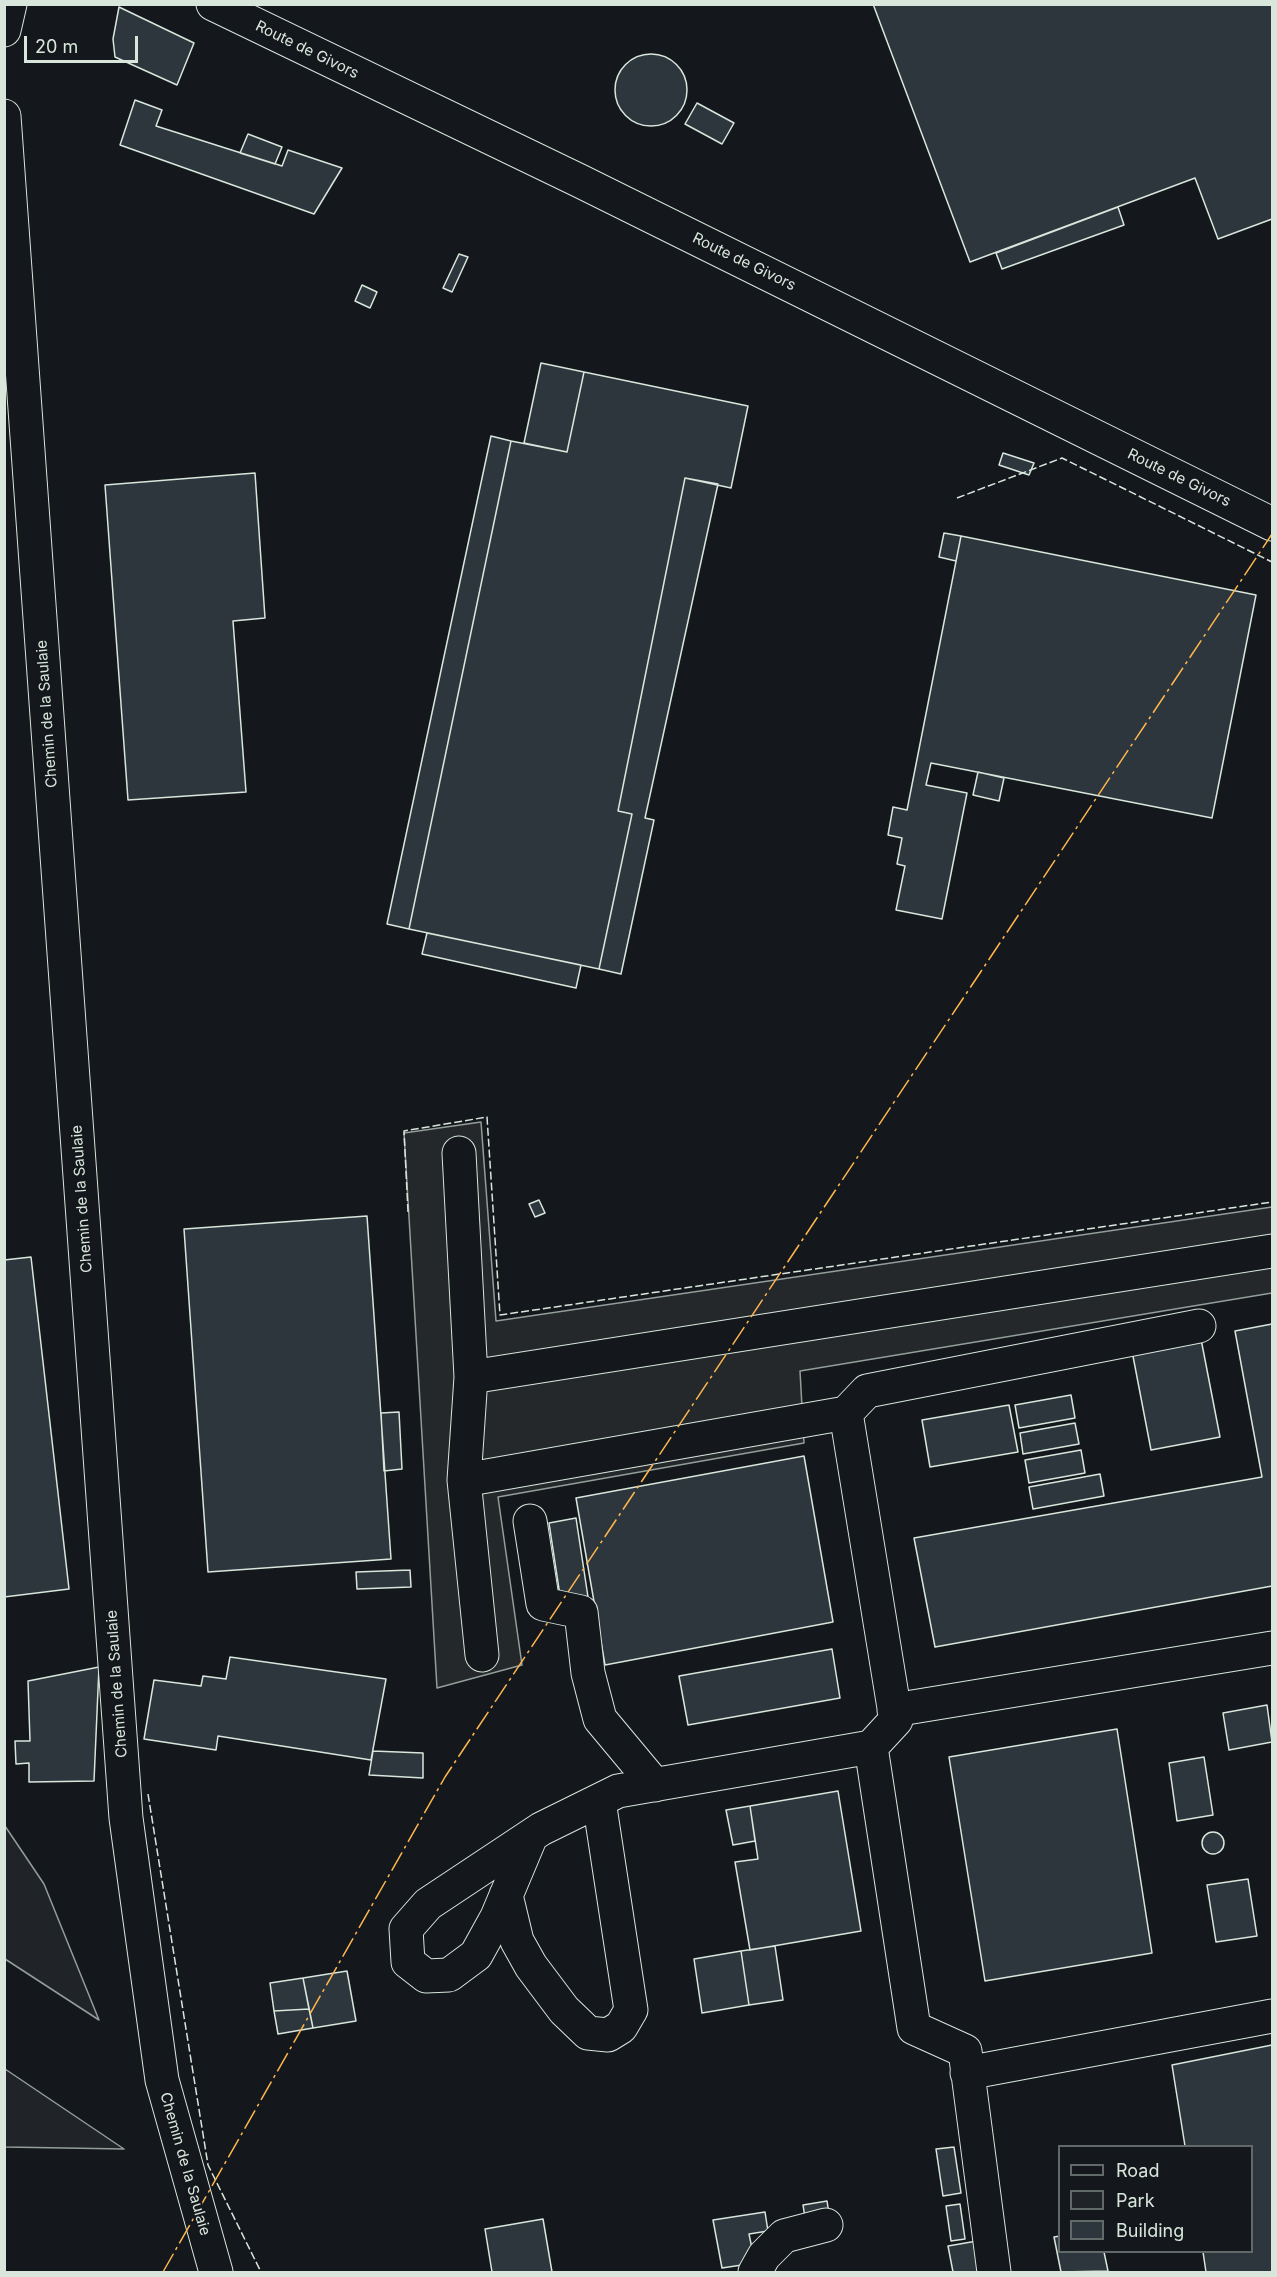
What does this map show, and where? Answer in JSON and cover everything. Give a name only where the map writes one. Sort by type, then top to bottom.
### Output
[{"type":"street","points":[[4,30],[10,4]]},
{"type":"street","name":"Route de Givors","points":[[213,4],[580,181],[1272,524]]},
{"type":"street","name":"Chemin de la Saulaie","points":[[4,116],[126,1818],[162,2080],[216,2272]]},
{"type":"street","points":[[459,1153],[471,1377],[464,1480],[482,1655]]},
{"type":"street","points":[[471,1377],[1272,1251]]},
{"type":"street","points":[[464,1480],[846,1413],[867,1391],[1199,1326]]},
{"type":"street","points":[[531,1836],[497,1917],[476,1955],[449,1975],[426,1976],[408,1962],[406,1929],[428,1904],[541,1829],[618,1791],[871,1747],[896,1719],[846,1413]]},
{"type":"street","points":[[530,1521],[543,1604],[581,1612],[588,1673],[600,1719],[656,1785]]},
{"type":"street","points":[[894,1710],[1272,1648]]},
{"type":"street","points":[[871,1747],[914,2028],[965,2051],[994,2272]]},
{"type":"street","points":[[506,1895],[517,1941],[531,1966],[564,2010],[588,2033],[608,2035],[621,2027],[631,2010],[599,1801]]},
{"type":"street","points":[[968,2073],[1272,2016]]},
{"type":"street","points":[[755,2272],[764,2256],[784,2236],[826,2225]]},
{"type":"green space","points":[[5,1826],[44,1884],[99,2020],[5,1959]]},
{"type":"green space","points":[[5,2069],[124,2149],[5,2147]]},
{"type":"shaded area","points":[[481,1122],[496,1321],[1272,1207],[1272,1293],[800,1371],[804,1443],[498,1497],[522,1665],[437,1688],[404,1133]]},
{"type":"building","points":[[873,4],[1272,4],[1272,219],[1218,239],[1195,178],[970,262]]},
{"type":"building","points":[[119,7],[194,43],[177,85],[115,57],[113,39]]},
{"type":"building","points":[[658,54],[677,64],[685,76],[687,90],[685,104],[677,116],[665,124],[644,126],[625,116],[617,104],[615,83],[625,64],[637,56]]},
{"type":"building","points":[[135,100],[162,110],[156,126],[282,166],[288,150],[342,168],[314,214],[120,145]]},
{"type":"building","points":[[697,103],[734,123],[722,144],[685,124]]},
{"type":"building","points":[[248,134],[282,147],[275,164],[240,153]]},
{"type":"building","points":[[1118,207],[1124,225],[1002,269],[996,253]]},
{"type":"building","points":[[459,254],[468,257],[452,292],[443,288]]},
{"type":"building","points":[[362,285],[377,292],[370,308],[355,301]]},
{"type":"building","points":[[541,363],[584,372],[567,452],[524,443]]},
{"type":"building","points":[[584,372],[748,406],[731,488],[685,478],[618,811],[632,814],[599,969],[409,929],[511,441],[567,452]]},
{"type":"building","points":[[491,436],[511,441],[409,929],[387,924]]},
{"type":"building","points":[[1003,453],[1034,463],[1029,475],[999,465]]},
{"type":"building","points":[[255,473],[265,618],[233,621],[246,792],[128,800],[105,485]]},
{"type":"building","points":[[685,478],[718,484],[645,818],[654,820],[621,974],[599,969],[632,814],[618,811]]},
{"type":"building","points":[[944,533],[961,536],[956,561],[939,557]]},
{"type":"building","points":[[961,536],[1256,595],[1212,818],[931,763],[926,785],[967,793],[942,919],[896,910],[905,866],[897,864],[902,838],[888,835],[893,807],[907,810]]},
{"type":"building","points":[[978,772],[1004,778],[999,801],[973,795]]},
{"type":"building","points":[[427,933],[581,965],[576,988],[422,954]]},
{"type":"building","points":[[539,1200],[545,1213],[535,1217],[529,1204]]},
{"type":"building","points":[[367,1216],[391,1559],[208,1572],[184,1229]]},
{"type":"building","points":[[31,1257],[69,1589],[4,1597],[4,1260]]},
{"type":"building","points":[[1272,1324],[1272,1586],[935,1647],[914,1538],[1262,1477],[1235,1331]]},
{"type":"building","points":[[1201,1339],[1220,1437],[1151,1450],[1132,1351]]},
{"type":"building","points":[[1071,1395],[1075,1418],[1019,1428],[1015,1405]]},
{"type":"building","points":[[1009,1405],[1018,1452],[930,1467],[922,1420]]},
{"type":"building","points":[[399,1412],[402,1469],[384,1471],[381,1413]]},
{"type":"building","points":[[1075,1423],[1079,1444],[1023,1454],[1020,1433]]},
{"type":"building","points":[[1081,1450],[1085,1473],[1029,1483],[1025,1460]]},
{"type":"building","points":[[804,1456],[833,1622],[605,1665],[576,1498]]},
{"type":"building","points":[[1100,1474],[1104,1496],[1033,1509],[1029,1487]]},
{"type":"building","points":[[576,1518],[588,1597],[561,1602],[549,1523]]},
{"type":"building","points":[[410,1570],[411,1587],[357,1589],[356,1572]]},
{"type":"building","points":[[832,1649],[840,1698],[688,1725],[679,1676]]},
{"type":"building","points":[[230,1657],[386,1679],[371,1760],[218,1736],[216,1750],[144,1739],[154,1680],[201,1686],[203,1676],[226,1679]]},
{"type":"building","points":[[99,1667],[94,1781],[29,1782],[29,1763],[16,1764],[15,1741],[30,1741],[28,1681]]},
{"type":"building","points":[[1267,1705],[1272,1742],[1229,1750],[1223,1713]]},
{"type":"building","points":[[1117,1729],[1152,1953],[985,1981],[949,1757]]},
{"type":"building","points":[[373,1751],[423,1753],[423,1778],[369,1775]]},
{"type":"building","points":[[1204,1757],[1213,1815],[1177,1821],[1169,1763]]},
{"type":"building","points":[[838,1791],[861,1931],[750,1950],[735,1862],[758,1859],[750,1806]]},
{"type":"building","points":[[750,1806],[755,1841],[733,1845],[726,1810]]},
{"type":"building","points":[[1209,1832],[1217,1832],[1224,1839],[1224,1847],[1217,1854],[1209,1854],[1202,1847],[1202,1839]]},
{"type":"building","points":[[1248,1879],[1257,1936],[1216,1942],[1207,1885]]},
{"type":"building","points":[[775,1946],[783,2000],[749,2005],[741,1951]]},
{"type":"building","points":[[741,1951],[749,2005],[702,2013],[694,1959]]},
{"type":"building","points":[[347,1971],[356,2021],[313,2028],[303,1978]]},
{"type":"building","points":[[303,1978],[309,2009],[274,2011],[270,1983]]},
{"type":"building","points":[[309,2009],[313,2028],[278,2034],[274,2011]]},
{"type":"building","points":[[1272,2045],[1272,2272],[1206,2272],[1203,2253],[1253,2253],[1253,2145],[1185,2145],[1172,2065]]},
{"type":"building","points":[[954,2147],[961,2193],[943,2196],[936,2149]]},
{"type":"building","points":[[827,2201],[830,2220],[806,2224],[803,2205]]},
{"type":"building","points":[[960,2204],[965,2239],[951,2241],[946,2206]]},
{"type":"building","points":[[765,2212],[768,2231],[749,2234],[755,2263],[722,2268],[713,2220]]},
{"type":"building","points":[[543,2219],[552,2272],[492,2272],[485,2229]]},
{"type":"building","points":[[1058,2236],[1058,2253],[1104,2253],[1108,2271],[1061,2272],[1054,2237]]},
{"type":"building","points":[[977,2241],[982,2272],[953,2272],[948,2246]]},
{"type":"fence","points":[[957,498],[1062,458],[1272,562]]},
{"type":"fence","points":[[408,1212],[404,1131],[487,1117],[500,1315],[1272,1202]]},
{"type":"fence","points":[[148,1794],[208,2165],[261,2272]]},
{"type":"power","points":[[163,2272],[445,1777],[1272,534]]}]
